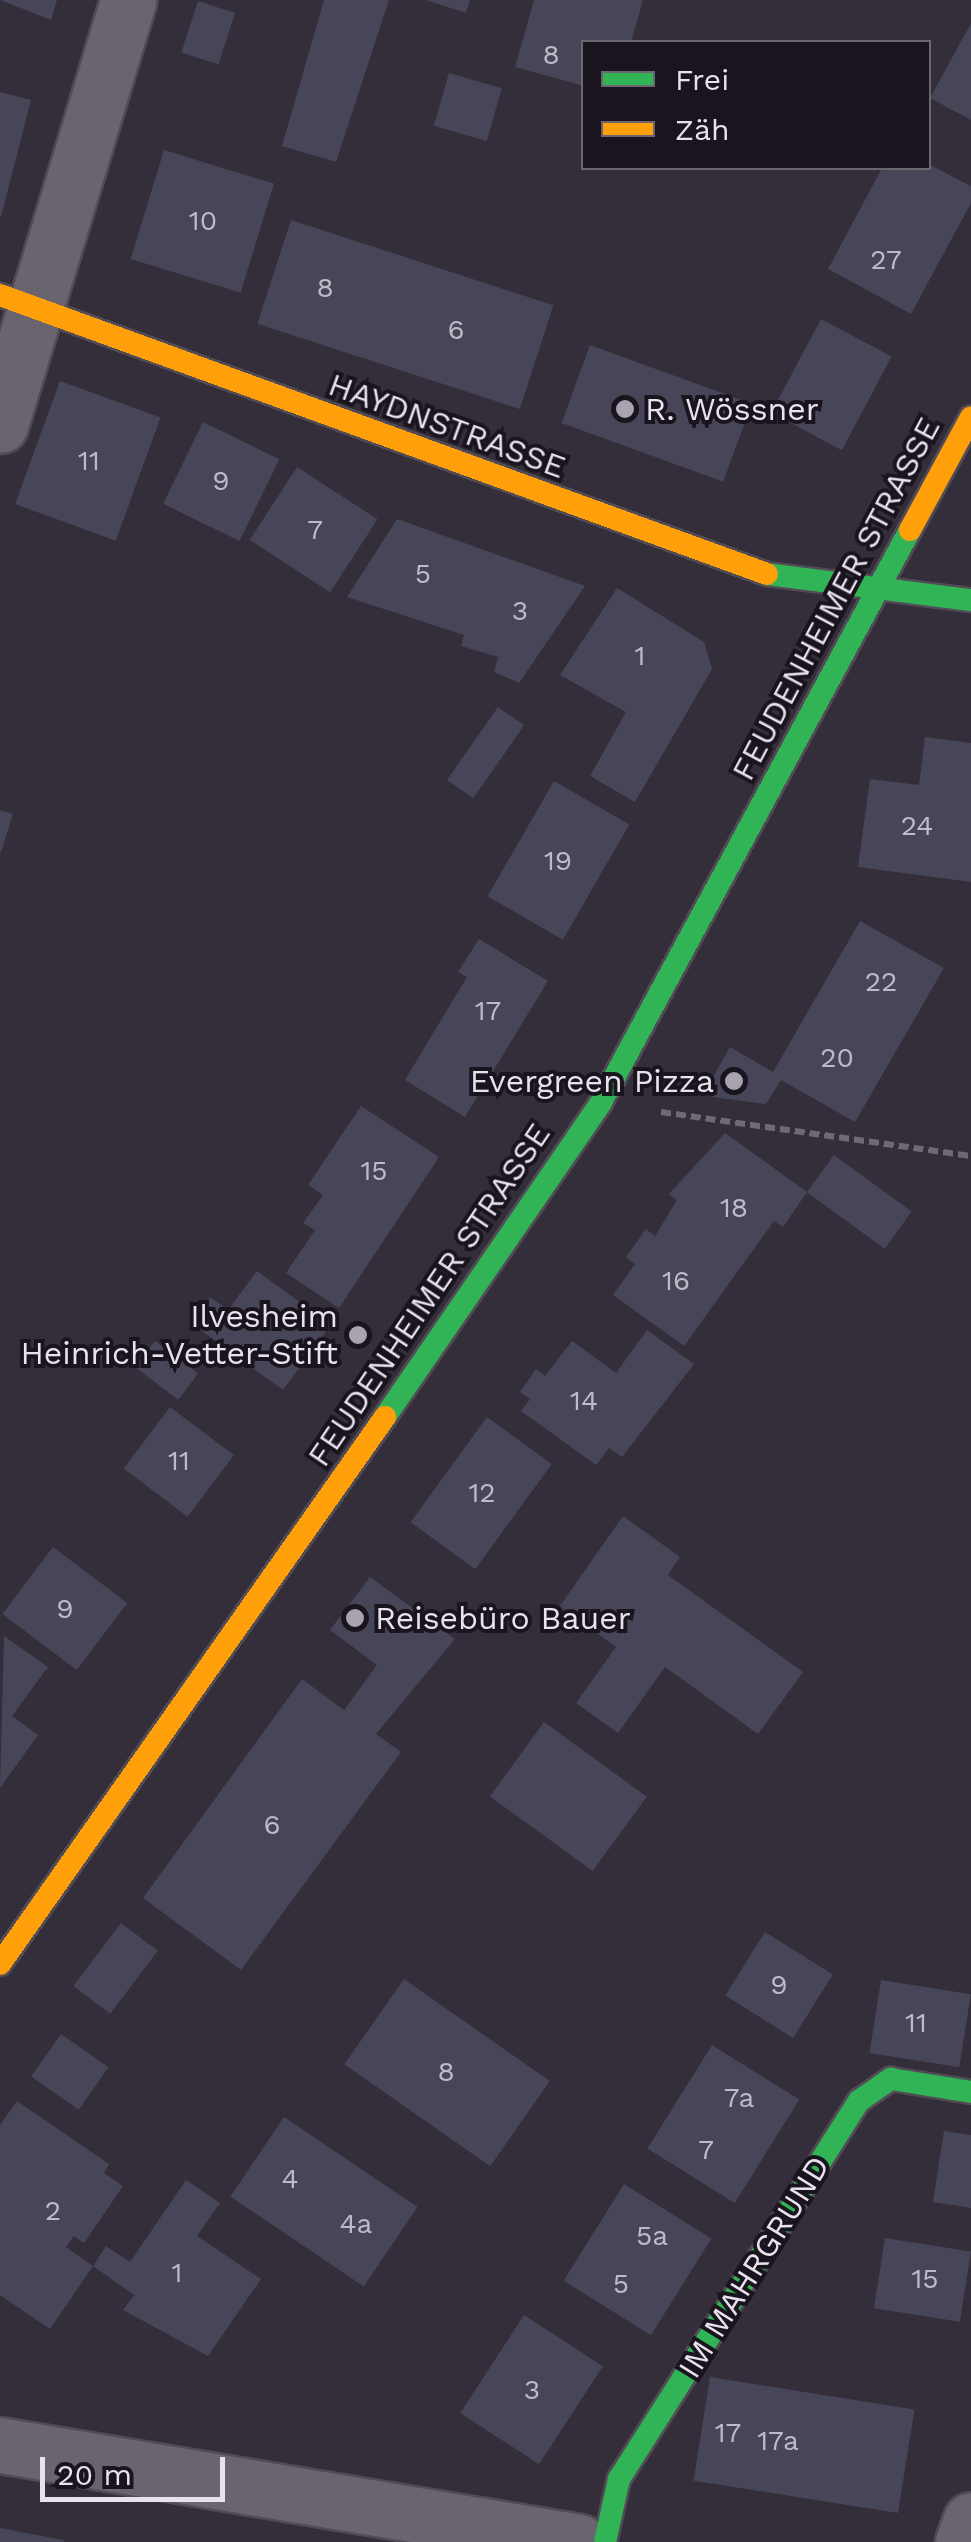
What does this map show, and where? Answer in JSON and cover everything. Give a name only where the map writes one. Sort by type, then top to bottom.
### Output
[{"type":"main road","name":"HAYDNSTRASSE","points":[[21,302],[758,573],[971,600]]},
{"type":"main road","name":"FEUDENHEIMER STRASSE","points":[[0,1964],[89,1849],[600,1104],[971,416]]},
{"type":"main road","name":"IM MAHRGRUND","points":[[604,2542],[618,2479],[859,2101],[891,2079],[971,2092]]},
{"type":"street","points":[[0,425],[21,302],[128,0]]},
{"type":"street","points":[[0,2445],[579,2542]]},
{"type":"street","points":[[963,2542],[971,2520]]},
{"type":"path","points":[[600,1104],[971,1156]]},
{"type":"building","points":[[0,0],[57,0],[51,20]]},
{"type":"building","points":[[324,0],[389,0],[336,162],[282,146]]},
{"type":"building","points":[[426,0],[470,0],[466,13]]},
{"type":"building","points":[[534,0],[643,0],[632,40],[581,40],[581,85],[515,67]]},
{"type":"building","points":[[198,1],[235,13],[218,64],[181,52]]},
{"type":"building","points":[[971,23],[971,120],[931,96]]},
{"type":"building","points":[[449,73],[502,88],[487,141],[434,126]]},
{"type":"building","points":[[0,92],[31,100],[1,217],[0,217]]},
{"type":"building","points":[[164,150],[274,184],[241,293],[131,259]]},
{"type":"building","points":[[931,166],[971,186],[971,203],[911,314],[828,269],[881,170],[931,170]]},
{"type":"building","points":[[291,220],[553,305],[520,409],[257,324]]},
{"type":"building","points":[[821,319],[892,357],[842,450],[771,413]]},
{"type":"building","points":[[590,345],[752,404],[723,482],[562,423]]},
{"type":"building","points":[[60,381],[161,418],[116,541],[15,504]]},
{"type":"building","points":[[203,422],[279,459],[240,541],[163,504]]},
{"type":"building","points":[[297,467],[378,519],[330,592],[250,540]]},
{"type":"building","points":[[397,519],[585,586],[519,683],[494,672],[498,657],[461,646],[464,635],[347,597]]},
{"type":"building","points":[[617,588],[704,642],[712,669],[635,802],[590,776],[626,712],[560,675]]},
{"type":"building","points":[[498,707],[524,725],[473,798],[447,780]]},
{"type":"building","points":[[925,737],[971,743],[971,882],[858,867],[870,779],[919,785]]},
{"type":"building","points":[[554,781],[629,824],[563,940],[488,896]]},
{"type":"building","points":[[0,810],[13,814],[1,852],[0,851]]},
{"type":"building","points":[[860,921],[944,968],[855,1122],[781,1080],[766,1104],[712,1097],[709,1084],[730,1047],[773,1072]]},
{"type":"building","points":[[479,939],[548,981],[465,1117],[405,1080],[467,977],[458,972]]},
{"type":"building","points":[[361,1106],[439,1157],[339,1308],[286,1273],[315,1230],[303,1223],[323,1195],[308,1185]]},
{"type":"building","points":[[725,1133],[807,1192],[783,1227],[774,1221],[684,1346],[613,1295],[635,1264],[626,1257],[646,1229],[655,1236],[677,1200],[669,1194]]},
{"type":"building","points":[[834,1155],[912,1211],[885,1249],[807,1192]]},
{"type":"building","points":[[257,1271],[331,1325],[283,1390],[191,1323],[210,1297],[228,1310]]},
{"type":"building","points":[[647,1330],[694,1364],[622,1457],[609,1448],[596,1465],[521,1411],[530,1399],[520,1392],[536,1369],[545,1376],[572,1341],[616,1373]]},
{"type":"building","points":[[155,1341],[198,1373],[178,1400],[135,1367]]},
{"type":"building","points":[[170,1407],[234,1455],[188,1517],[124,1468]]},
{"type":"building","points":[[487,1417],[552,1464],[475,1569],[411,1522]]},
{"type":"building","points":[[623,1516],[680,1557],[668,1575],[803,1672],[758,1734],[665,1667],[618,1733],[576,1703],[616,1647],[560,1606]]},
{"type":"building","points":[[53,1547],[127,1603],[77,1670],[2,1614]]},
{"type":"building","points":[[370,1577],[455,1639],[376,1734],[401,1752],[241,1970],[143,1898],[302,1679],[344,1710],[377,1665],[330,1630]]},
{"type":"building","points":[[4,1636],[48,1667],[12,1716],[38,1735],[0,1788]]},
{"type":"building","points":[[544,1722],[647,1797],[593,1871],[490,1796]]},
{"type":"building","points":[[121,1923],[158,1951],[110,2014],[73,1986]]},
{"type":"building","points":[[765,1932],[833,1974],[793,2038],[725,1996]]},
{"type":"building","points":[[404,1979],[550,2081],[490,2166],[344,2064]]},
{"type":"building","points":[[881,1980],[971,1994],[959,2067],[869,2053]]},
{"type":"building","points":[[61,2034],[109,2067],[79,2110],[31,2077]]},
{"type":"building","points":[[712,2045],[799,2100],[735,2203],[647,2148]]},
{"type":"building","points":[[17,2101],[109,2164],[104,2173],[123,2186],[84,2243],[74,2236],[66,2247],[93,2266],[50,2329],[0,2295],[0,2125]]},
{"type":"building","points":[[284,2117],[417,2207],[364,2287],[230,2197]]},
{"type":"building","points":[[944,2131],[971,2135],[971,2208],[933,2202]]},
{"type":"building","points":[[186,2180],[220,2203],[197,2236],[261,2279],[208,2356],[123,2310],[134,2295],[93,2266],[106,2246],[130,2262]]},
{"type":"building","points":[[624,2184],[711,2239],[651,2335],[564,2281]]},
{"type":"building","points":[[885,2238],[971,2252],[960,2322],[874,2308]]},
{"type":"building","points":[[524,2315],[603,2366],[539,2464],[460,2413]]},
{"type":"building","points":[[710,2377],[914,2409],[898,2513],[694,2481]]},
{"type":"building","points":[[0,2528],[64,2540],[64,2542],[0,2542]]},
{"type":"traffic: fast","points":[[385,1417],[600,1104],[910,530]]},
{"type":"traffic: fast","points":[[767,574],[971,600]]},
{"type":"traffic: fast","points":[[605,2542],[619,2479],[859,2101],[891,2079],[971,2092]]},
{"type":"traffic: slow","points":[[0,295],[767,574]]},
{"type":"traffic: slow","points":[[910,530],[971,417]]},
{"type":"traffic: slow","points":[[0,1964],[385,1417]]},
{"type":"place","name":"R. Wössner","points":[[625,409]]},
{"type":"place","name":"Evergreen Pizza","points":[[734,1081]]},
{"type":"place","name":"Ilvesheim Heinrich-Vetter-Stift","points":[[358,1335]]},
{"type":"place","name":"Reisebüro Bauer","points":[[355,1618]]}]
